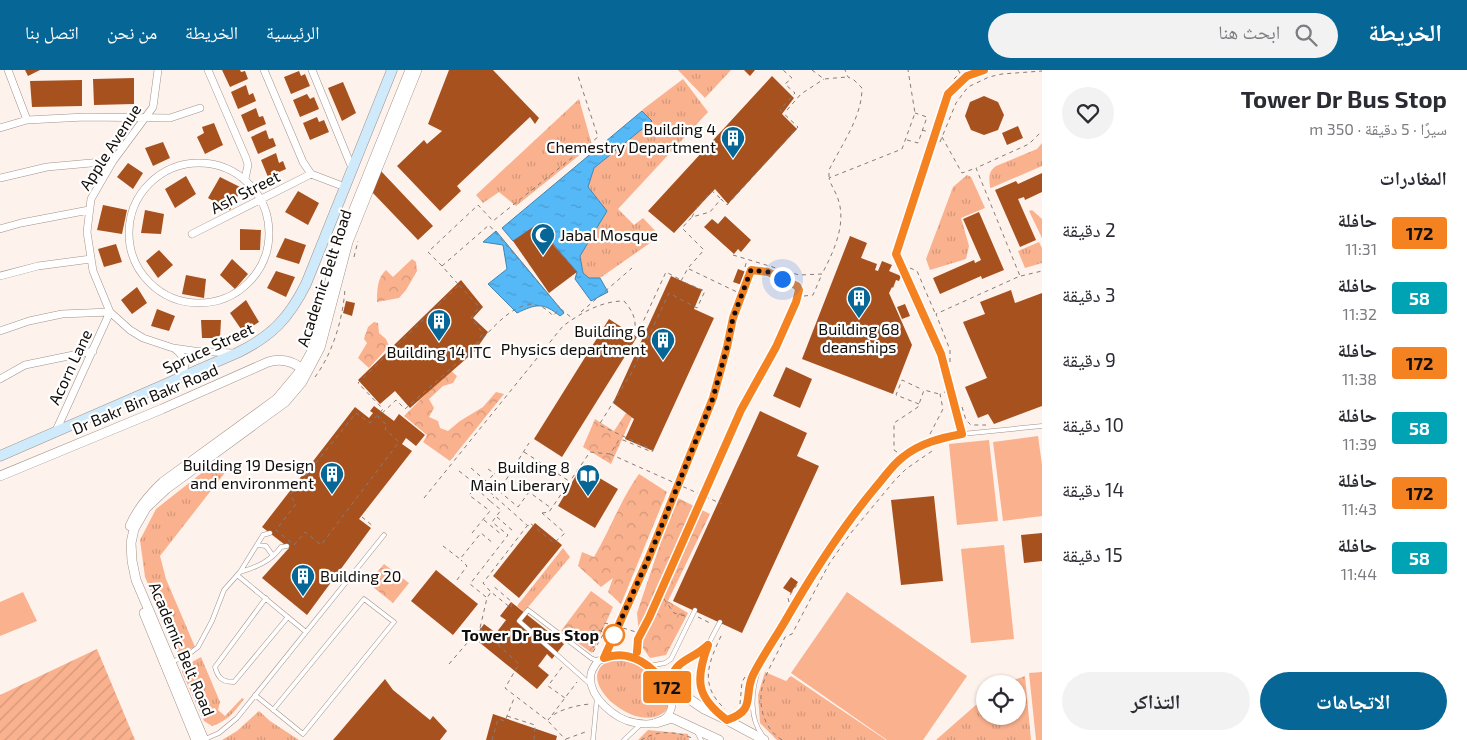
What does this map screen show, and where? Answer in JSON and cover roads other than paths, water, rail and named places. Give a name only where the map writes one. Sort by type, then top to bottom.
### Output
[{"type":"main road","name":"Spruce Street","points":[[0,456],[237,353],[253,345],[277,328],[297,301],[392,70]]},
{"type":"street","points":[[8,70],[27,120]]},
{"type":"street","name":"Apple Avenue","points":[[158,70],[153,107],[113,161],[91,199],[87,232],[93,271],[110,312],[130,330],[143,338],[173,348],[237,353]]},
{"type":"street","points":[[208,70],[246,158],[248,165],[245,179]]},
{"type":"street","points":[[264,70],[303,162],[311,174],[345,187]]},
{"type":"street","points":[[312,70],[352,168]]},
{"type":"street","name":"Academic Belt Road","points":[[196,740],[131,581],[125,543],[128,529],[135,513],[149,495],[163,482],[278,399],[302,369],[312,351],[338,249],[410,70]]},
{"type":"street","name":"Academic Belt Road","points":[[203,740],[172,662],[136,580],[131,543],[134,530],[146,508],[166,490],[285,402],[302,382],[320,348],[348,242],[417,70]]},
{"type":"street","points":[[0,128],[27,120],[85,117],[170,118],[200,108]]},
{"type":"street","points":[[0,178],[47,167],[113,161]]},
{"type":"street","points":[[207,162],[227,168],[245,179],[261,199],[269,219],[270,240],[265,260],[254,278],[239,292],[220,301],[200,304],[179,301],[160,292],[145,278],[134,260],[129,240],[130,219],[137,199],[150,182],[167,170],[186,163],[207,162]]},
{"type":"street","name":"Ash Street","points":[[192,234],[311,174]]},
{"type":"street","points":[[0,229],[89,210]]},
{"type":"street","points":[[0,276],[38,266],[91,259]]},
{"type":"street","points":[[0,331],[29,321],[62,314],[110,312]]},
{"type":"street","name":"Acorn Lane","points":[[55,433],[110,312]]},
{"type":"street","points":[[173,348],[182,355],[185,364],[183,374],[178,379]]},
{"type":"street","points":[[0,378],[25,366],[93,351]]},
{"type":"street","name":"Dr Bakr Bin Bakr Road","points":[[0,476],[162,409],[268,362],[285,361],[302,369]]},
{"type":"street","points":[[652,723],[663,720],[672,708],[670,692],[662,678],[640,660],[622,655],[601,659],[591,673],[592,686],[597,697],[617,715],[636,723],[652,723],[672,718],[719,740]]},
{"type":"street","points":[[670,692],[678,692],[704,709],[727,715],[764,740]]},
{"type":"lane","points":[[962,434],[941,354],[896,254],[948,94],[967,76],[984,70]]},
{"type":"lane","points":[[592,686],[519,621],[528,610],[591,658],[601,659],[649,557],[713,398],[733,318],[751,270],[768,272],[797,286],[799,290],[796,302],[776,347],[741,410],[641,634],[637,645],[640,660]]},
{"type":"lane","points":[[720,622],[708,645],[701,665],[700,682],[710,705],[727,715],[739,715],[746,706],[752,676],[812,575],[839,533],[902,457],[934,440],[962,434],[1042,426]]},
{"type":"lane","points":[[172,662],[189,654],[198,647],[212,621],[224,590],[239,573],[263,535],[270,533]]},
{"type":"lane","points":[[203,740],[219,733],[229,725],[384,535]]},
{"type":"lane","points":[[257,545],[266,546],[273,556]]},
{"type":"lane","points":[[239,573],[261,564],[273,556],[281,547],[287,546]]},
{"type":"lane","points":[[239,573],[306,632]]},
{"type":"lane","points":[[266,598],[215,667],[217,676],[222,680],[234,682],[288,617]]},
{"type":"lane","points":[[255,695],[303,734],[394,622],[364,599],[274,710]]},
{"type":"lane","points":[[649,666],[665,663],[671,659],[695,610]]},
{"type":"lane","points":[[670,692],[671,676],[676,667],[708,645]]},
{"type":"lane","points":[[761,662],[754,685],[753,710],[759,730],[768,740]]},
{"type":"lane","points":[[592,740],[597,697]]},
{"type":"lane","points":[[624,740],[640,725],[652,723]]},
{"type":"lane","points":[[695,728],[701,740]]},
{"type":"water","points":[[642,111],[652,121],[594,168],[588,187],[607,211],[580,256],[583,273],[589,278],[600,278],[608,292],[591,301],[575,279],[577,272],[537,225],[513,241],[502,228]]},
{"type":"water","points":[[496,231],[564,313],[560,316],[549,308],[534,306],[517,313],[488,284],[507,269],[503,245],[483,242]]},
{"type":"place","name":"Building 4 Chemestry Department","points":[[733,159]]},
{"type":"place","name":"Jabal Mosque","points":[[543,256]]},
{"type":"place","name":"Building 68 deanships","points":[[859,319]]},
{"type":"place","name":"Building 14 ITC","points":[[439,342]]},
{"type":"place","name":"Building 6 Physics department","points":[[663,361]]},
{"type":"place","name":"Building 19 Design and environment","points":[[332,495]]},
{"type":"place","name":"Building 8 Main Liberary","points":[[588,497]]},
{"type":"place","name":"Building 20","points":[[303,597]]},
{"type":"place","name":"Tower Dr Bus Stop","points":[[614,635]]}]
